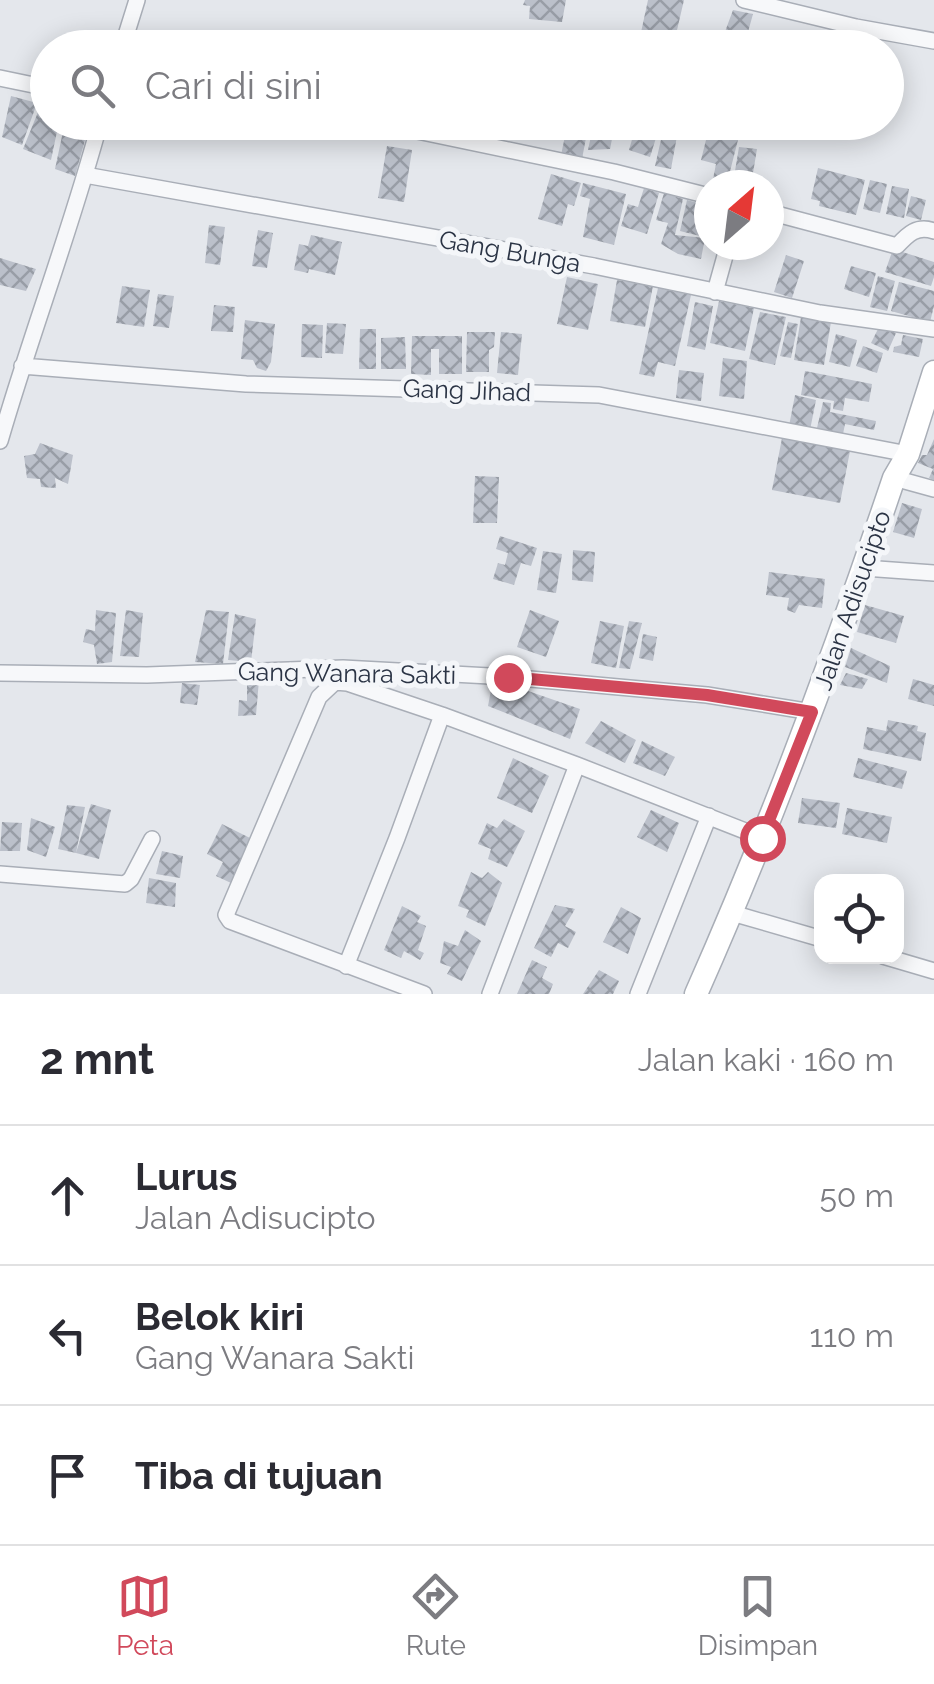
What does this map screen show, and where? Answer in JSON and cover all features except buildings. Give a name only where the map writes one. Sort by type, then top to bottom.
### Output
[{"type":"main road","name":"Jalan Adisucipto","points":[[696,994],[812,712],[894,478],[908,454],[934,372]]},
{"type":"street","points":[[127,30],[136,0]]},
{"type":"street","points":[[744,0],[878,30]]},
{"type":"street","points":[[904,35],[934,40]]},
{"type":"street","points":[[0,78],[30,84]]},
{"type":"street","points":[[0,441],[95,140]]},
{"type":"street","points":[[460,140],[694,192]]},
{"type":"street","name":"Gang Bunga","points":[[86,176],[594,266],[820,312],[934,329]]},
{"type":"street","points":[[784,216],[897,246],[914,230],[934,230]]},
{"type":"street","points":[[714,292],[724,260]]},
{"type":"street","name":"Gang Jihad","points":[[22,366],[246,384],[600,395],[908,454]]},
{"type":"street","points":[[894,478],[934,488]]},
{"type":"street","points":[[864,568],[934,573]]},
{"type":"street","name":"Gang Wanara Sakti","points":[[0,673],[147,675],[343,668],[508,677],[707,695],[812,712]]},
{"type":"street","points":[[424,994],[230,922],[226,915],[319,697],[339,681],[577,764],[762,838]]},
{"type":"street","points":[[346,966],[442,714]]},
{"type":"street","points":[[490,994],[577,764]]},
{"type":"street","points":[[638,994],[709,816]]},
{"type":"street","points":[[0,874],[125,884],[152,840]]},
{"type":"street","points":[[732,913],[814,937]]},
{"type":"street","points":[[904,962],[934,971]]},
{"type":"route","points":[[508,677],[707,695],[812,712],[762,838]]}]
